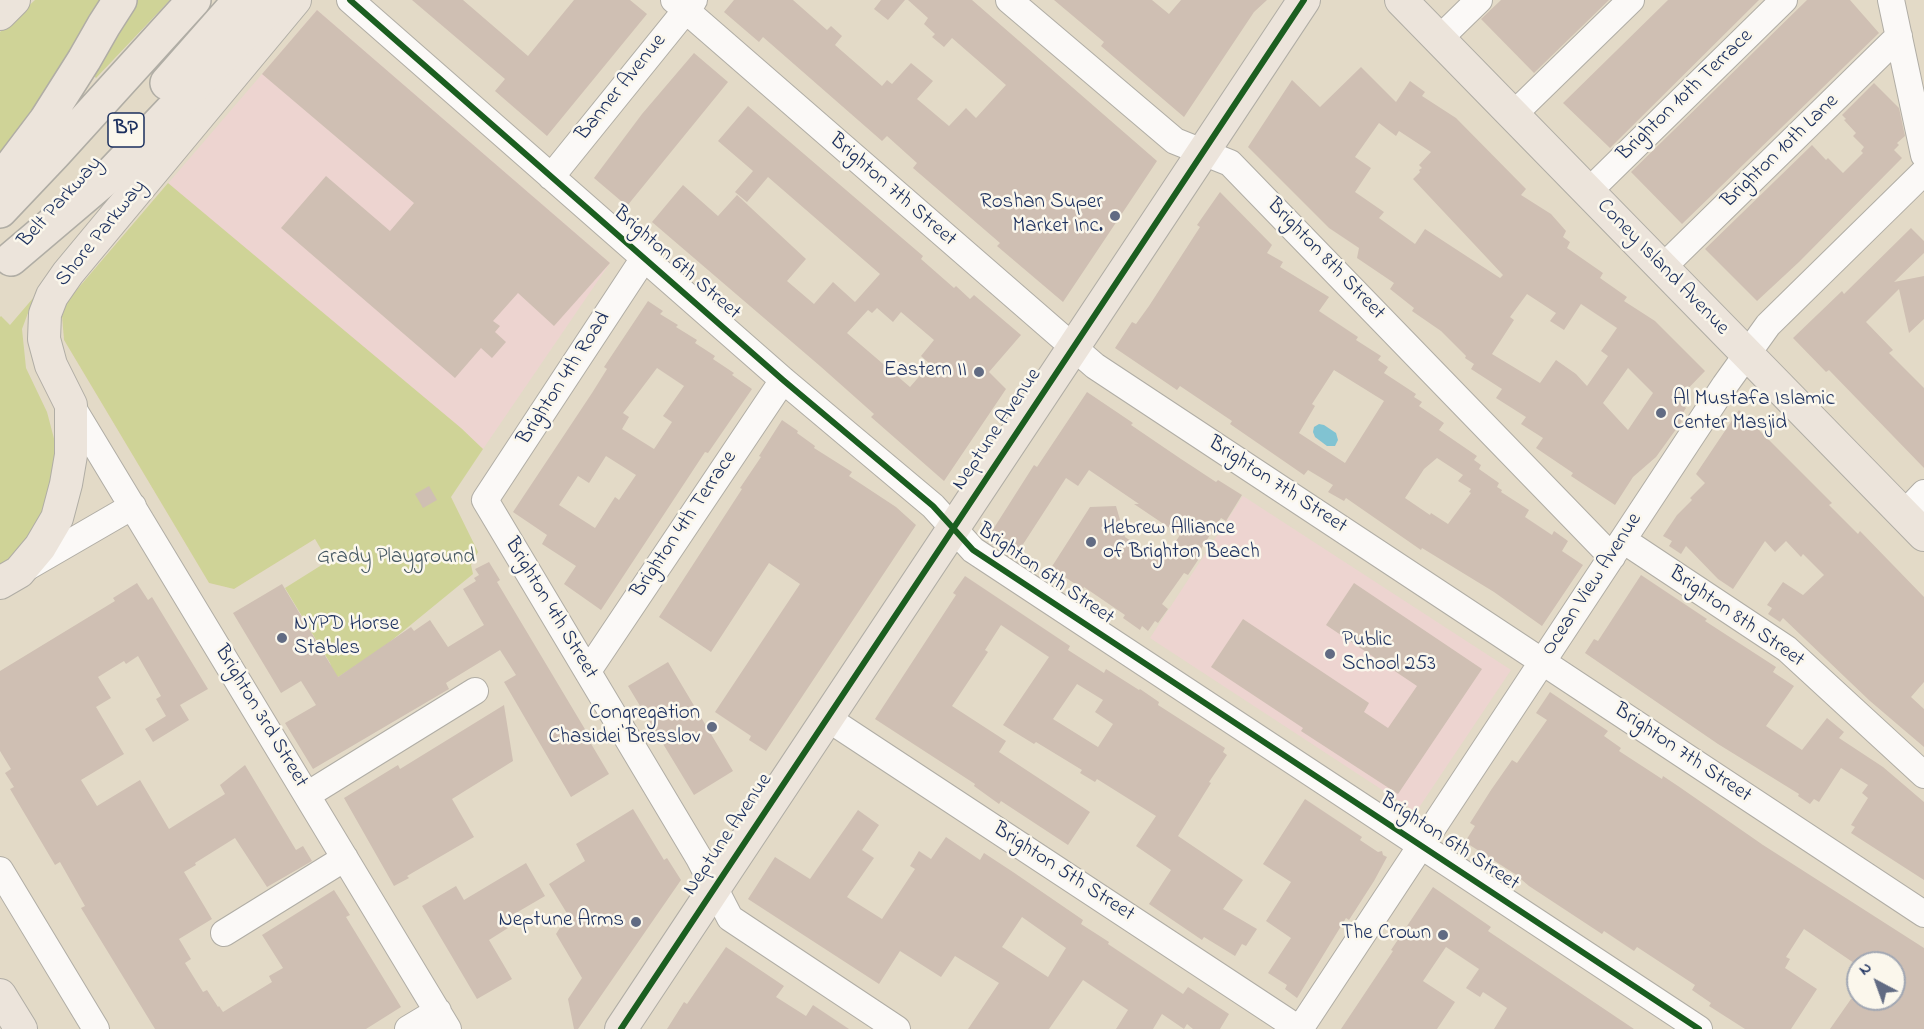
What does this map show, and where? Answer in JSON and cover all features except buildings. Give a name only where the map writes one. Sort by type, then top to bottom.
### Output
[{"type":"highway","name":"Belt Parkway","points":[[0,211],[194,0]]},
{"type":"highway","name":"Belt Parkway","points":[[5,265],[240,0]]},
{"type":"highway","points":[[5,265],[110,175],[255,22],[282,0]]},
{"type":"highway","points":[[0,181],[46,120],[84,60],[112,8]]},
{"type":"main road","points":[[0,14],[14,0]]},
{"type":"main road","name":"Shore Parkway","points":[[10,578],[40,547],[57,518],[66,484],[72,405],[51,365],[44,339],[45,314],[52,296],[68,273],[295,0]]},
{"type":"main road","name":"Neptune Avenue","points":[[621,1029],[1304,0]]},
{"type":"main road","name":"Coney Island Avenue","points":[[1401,0],[1747,354],[1917,514]]},
{"type":"main road","points":[[0,994],[21,1029]]},
{"type":"street","name":"Brighton 6th Street","points":[[350,0],[783,380],[933,506],[973,550],[1699,1029]]},
{"type":"street","points":[[1439,39],[1479,0]]},
{"type":"street","points":[[1513,115],[1631,0]]},
{"type":"street","name":"Brighton 10th Terrace","points":[[1588,192],[1784,0]]},
{"type":"street","points":[[1891,0],[1924,154]]},
{"type":"street","name":"Brighton 8th Street","points":[[1013,1],[1175,141],[1230,163],[1618,548],[1787,650],[1924,776]]},
{"type":"street","name":"Banner Avenue","points":[[551,177],[684,3]]},
{"type":"street","name":"Brighton 7th Street","points":[[684,3],[1095,366],[1924,914]]},
{"type":"street","name":"Brighton 10th Lane","points":[[1662,268],[1899,36]]},
{"type":"street","name":"Ocean View Avenue","points":[[1300,1029],[1768,325],[1924,172]]},
{"type":"street","name":"Brighton 4th Road","points":[[485,500],[644,258]]},
{"type":"street","name":"Brighton 4th Terrace","points":[[588,671],[783,380]]},
{"type":"street","name":"Brighton 3rd Street","points":[[72,405],[443,1020]]},
{"type":"street","name":"Brighton 4th Street","points":[[485,500],[699,858],[730,918],[897,1029]]},
{"type":"street","name":"Shore Parkway","points":[[10,578],[133,506]]},
{"type":"street","points":[[308,795],[475,691]]},
{"type":"street","name":"Brighton 5th Street","points":[[827,718],[1300,1029]]},
{"type":"street","points":[[224,933],[345,858]]},
{"type":"street","points":[[0,870],[96,1029]]},
{"type":"street","points":[[408,1029],[443,1020]]},
{"type":"shaded area","points":[[317,10],[610,263],[483,449],[461,428],[417,476],[234,589],[209,583],[64,340],[62,316],[68,300]]},
{"type":"shaded area","name":"Public School 253","points":[[1243,496],[1511,670],[1416,812],[1150,638]]},
{"type":"green space","points":[[35,0],[102,0],[49,103],[0,160],[0,32]]},
{"type":"green space","points":[[136,0],[170,0],[96,78],[90,72]]},
{"type":"green space","name":"Grady Playground","points":[[168,183],[461,428],[483,449],[451,497],[478,552],[471,565],[473,574],[380,650],[335,679],[330,663],[285,588],[328,561],[315,539],[234,589],[209,583],[64,340],[62,316],[68,300]]},
{"type":"green space","points":[[34,297],[22,329],[26,368],[47,412],[57,450],[53,497],[33,538],[0,572],[0,317],[10,325]]},
{"type":"water","points":[[1319,424],[1336,433],[1338,440],[1335,446],[1327,446],[1315,437],[1314,427]]},
{"type":"cycle path","points":[[350,0],[783,380],[933,506],[973,550],[1699,1029]]},
{"type":"cycle path","points":[[621,1029],[1304,0]]},
{"type":"place","name":"Roshan Super Market Inc.","points":[[1115,216]]},
{"type":"place","name":"Eastern II","points":[[979,372]]},
{"type":"place","name":"Al Mustafa Islamic Center Masjid","points":[[1661,413]]},
{"type":"place","name":"Hebrew Alliance of Brighton Beach","points":[[1091,542]]},
{"type":"place","name":"NYPD Horse Stables","points":[[282,638]]},
{"type":"place","name":"Public School 253","points":[[1330,654]]},
{"type":"place","name":"Congregation Chasidei Bresslov","points":[[712,727]]},
{"type":"place","name":"Neptune Arms","points":[[636,922]]},
{"type":"place","name":"The Crown","points":[[1443,935]]}]
